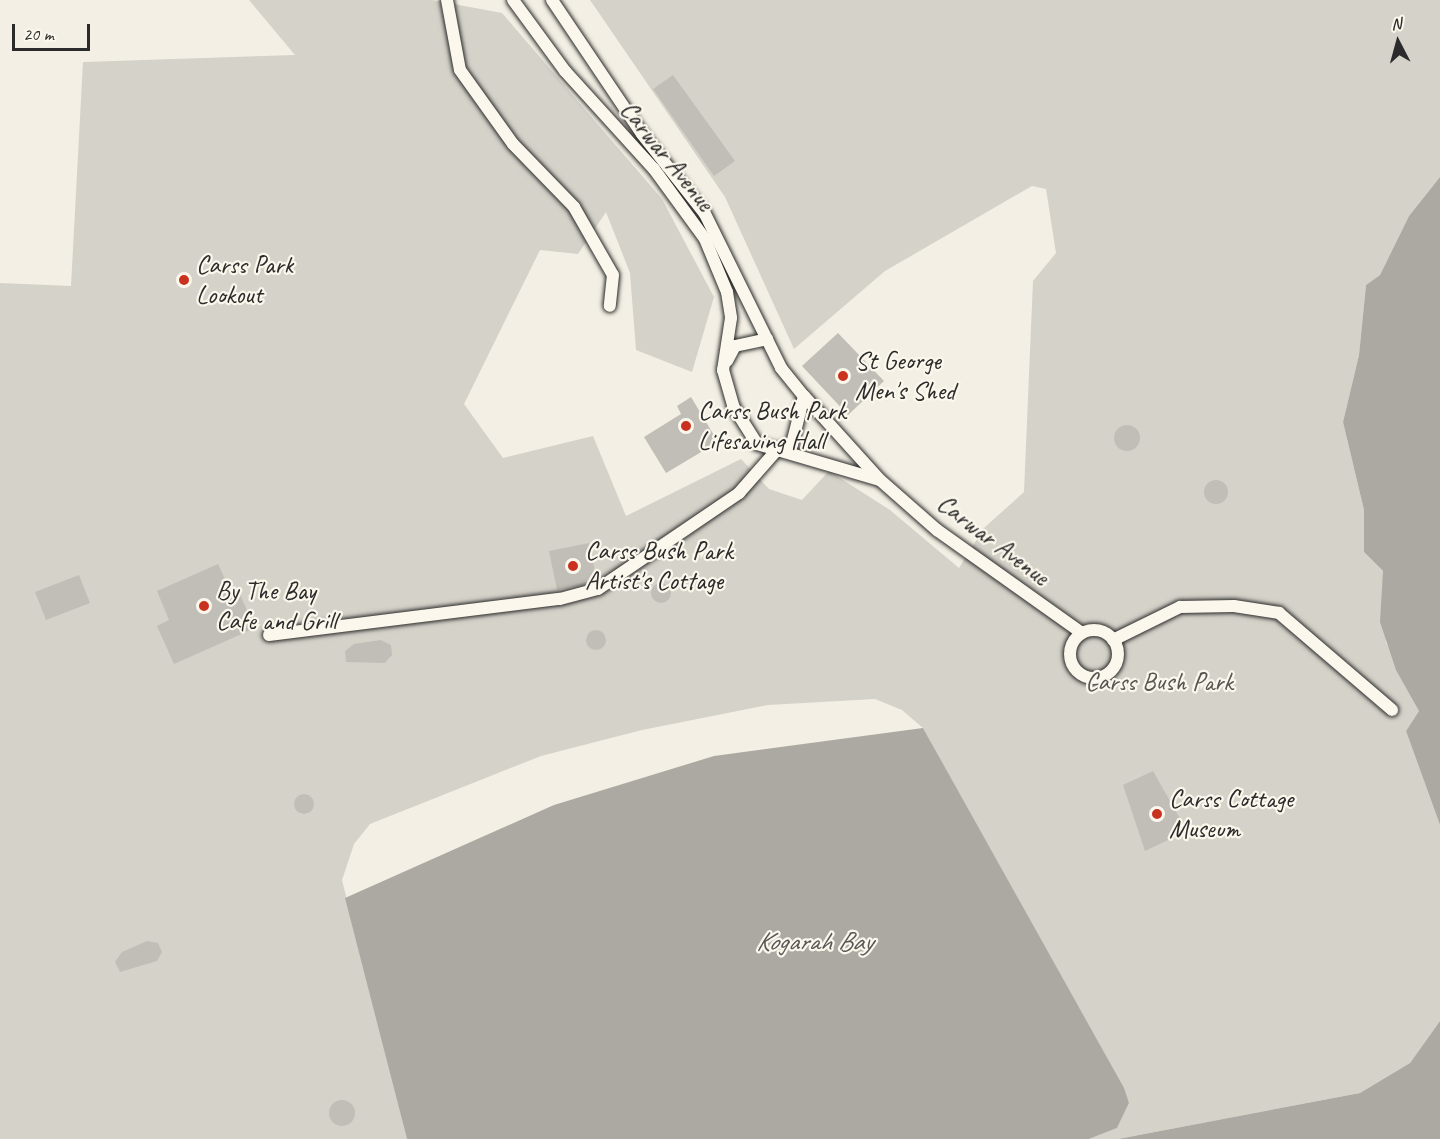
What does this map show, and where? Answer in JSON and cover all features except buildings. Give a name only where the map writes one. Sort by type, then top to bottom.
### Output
[{"type":"lane","points":[[447,0],[460,70],[513,144],[574,207],[613,275],[610,306]]},
{"type":"lane","name":"Carwar Avenue","points":[[513,0],[565,72],[654,169],[705,239],[727,292],[730,318],[723,370],[739,416],[757,444],[775,452],[880,480]]},
{"type":"lane","name":"Carwar Avenue","points":[[552,0],[642,134],[705,214],[767,339],[804,396],[880,480],[937,530],[1082,633],[1102,632],[1113,640]]},
{"type":"lane","points":[[723,370],[735,346],[767,339]]},
{"type":"lane","points":[[269,635],[560,599],[598,589],[739,493],[775,452],[792,444],[799,431],[804,396]]},
{"type":"lane","points":[[1082,633],[1070,654],[1075,669],[1089,677],[1112,670],[1118,655],[1113,640],[1180,607],[1234,606],[1279,613],[1392,710]]},
{"type":"green space","name":"Carss Bush Park","points":[[249,0],[432,0],[502,13],[662,199],[714,297],[692,372],[636,350],[630,273],[606,212],[578,254],[540,250],[464,404],[503,458],[593,436],[626,516],[741,459],[769,489],[802,500],[829,471],[890,510],[959,568],[984,528],[1024,492],[1033,281],[1056,253],[1046,189],[1032,186],[885,271],[794,349],[725,197],[590,0],[1440,0],[1440,177],[1409,216],[1380,275],[1366,285],[1359,355],[1343,422],[1364,510],[1364,552],[1383,571],[1386,642],[1419,711],[1406,731],[1440,825],[1440,1021],[1410,1063],[1360,1093],[1118,1139],[1089,1139],[1117,1128],[1129,1103],[923,728],[902,710],[875,699],[768,705],[642,730],[541,756],[370,824],[354,844],[342,880],[407,1139],[0,1139],[0,283],[71,286],[83,62],[295,55]]},
{"type":"water","points":[[1440,177],[1440,825],[1406,731],[1419,711],[1396,670],[1380,622],[1383,571],[1364,552],[1364,510],[1343,422],[1359,355],[1366,285],[1380,275],[1409,216]]},
{"type":"water","name":"Kogarah Bay","points":[[923,728],[1124,1088],[1129,1103],[1117,1128],[1089,1139],[407,1139],[345,898],[554,805],[714,756]]},
{"type":"water","points":[[1440,1021],[1440,1139],[1118,1139],[1360,1093],[1410,1063]]},
{"type":"place","name":"Carss Park Lookout","points":[[184,280]]},
{"type":"place","name":"St George Men's Shed","points":[[843,376]]},
{"type":"place","name":"Carss Bush Park Lifesaving Hall","points":[[686,426]]},
{"type":"place","name":"Carss Bush Park Artist's Cottage","points":[[573,566]]},
{"type":"place","name":"By The Bay Cafe and Grill","points":[[204,606]]},
{"type":"place","name":"Carss Cottage Museum","points":[[1157,814]]}]
